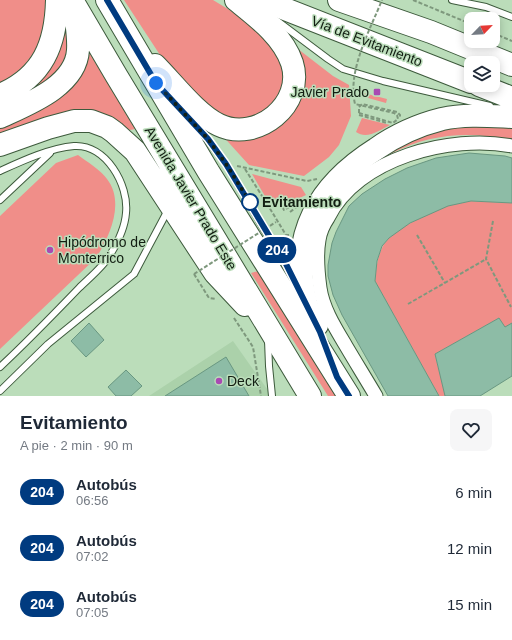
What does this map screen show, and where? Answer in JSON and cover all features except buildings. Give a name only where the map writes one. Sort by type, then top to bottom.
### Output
[{"type":"highway","name":"Avenida Javier Prado Este","points":[[107,0],[208,171],[349,396]]},
{"type":"highway","name":"Vía de Evitamiento","points":[[338,0],[475,49],[505,58]]},
{"type":"highway","points":[[378,0],[412,19],[431,32]]},
{"type":"highway","name":"Avenida Javier Prado Este","points":[[68,1],[112,68],[310,396]]},
{"type":"highway","points":[[0,95],[24,82],[37,68],[47,54],[55,30],[68,1]]},
{"type":"highway","points":[[0,117],[54,89],[65,79],[76,63],[78,51],[68,1]]},
{"type":"highway","points":[[130,40],[198,109],[214,122],[225,128],[244,130],[270,120],[283,109],[291,94],[293,86],[294,71],[289,56],[281,42],[264,24],[254,4]]},
{"type":"highway","name":"Vía de Evitamiento","points":[[254,4],[464,79]]},
{"type":"highway","points":[[487,92],[508,109]]},
{"type":"highway","points":[[360,396],[337,377],[326,346],[306,305],[302,271],[304,238],[317,207],[329,188],[360,159],[387,141],[420,126],[444,119],[508,109]]},
{"type":"highway","points":[[0,146],[66,123],[82,121],[99,124],[114,132],[135,151],[215,273],[246,307],[268,326]]},
{"type":"street","points":[[376,396],[339,334],[328,312],[320,290],[318,267],[319,239],[330,212],[344,194],[369,174],[388,163],[408,155],[429,149],[480,142],[512,146]]},
{"type":"lane","points":[[245,0],[254,4],[334,64],[351,73],[508,109]]},
{"type":"lane","points":[[452,0],[486,7],[512,17]]},
{"type":"lane","points":[[156,83],[208,139],[226,164],[286,264],[306,305]]},
{"type":"lane","points":[[0,171],[20,161],[52,151],[75,146],[89,148],[100,154],[113,166],[120,179],[125,197],[126,212],[122,233],[110,256],[28,341],[0,367]]},
{"type":"lane","points":[[0,200],[52,151]]},
{"type":"lane","points":[[0,391],[48,344],[134,274],[170,206]]},
{"type":"lane","points":[[268,326],[269,366],[272,396]]},
{"type":"path","points":[[359,114],[393,123],[398,120],[397,115],[394,112],[355,104],[353,97],[356,66],[382,0]]},
{"type":"path","points":[[413,0],[464,21]]},
{"type":"path","points":[[500,36],[512,41]]},
{"type":"path","points":[[362,104],[398,112],[400,115],[400,120],[398,123],[393,125],[359,114],[359,107],[362,104]]},
{"type":"path","points":[[226,164],[306,181],[322,178]]},
{"type":"path","points":[[245,168],[286,235],[292,236]]},
{"type":"path","points":[[269,207],[279,201],[284,210],[296,203],[301,203],[290,212]]},
{"type":"path","points":[[493,221],[486,259],[511,306]]},
{"type":"path","points":[[216,300],[209,298],[194,274],[276,222]]},
{"type":"path","points":[[417,235],[445,283]]},
{"type":"path","points":[[408,304],[486,259]]},
{"type":"shaded area","points":[[0,0],[47,0],[46,22],[37,49],[22,68],[0,84]]},
{"type":"shaded area","points":[[124,0],[213,0],[246,20],[273,43],[285,65],[281,104],[236,125],[181,87]]},
{"type":"shaded area","points":[[63,10],[69,22],[69,61],[37,91],[34,85],[43,76],[59,52],[63,33]]},
{"type":"shaded area","points":[[298,49],[333,76],[349,85],[351,116],[339,145],[329,157],[304,176],[249,165],[220,133],[271,127],[295,52]]},
{"type":"shaded area","points":[[90,54],[135,129],[130,130],[86,109],[0,138],[0,123],[48,101],[81,76],[84,63]]},
{"type":"shaded area","points":[[360,92],[387,99],[386,103],[361,96]]},
{"type":"shaded area","points":[[362,118],[390,125],[369,135],[360,134],[356,132]]},
{"type":"shaded area","points":[[512,124],[512,140],[481,135],[466,135],[421,141],[407,146],[374,164],[346,176],[437,127]]},
{"type":"shaded area","name":"Hipódromo de Monterrico","points":[[78,155],[94,166],[107,179],[112,188],[115,198],[114,219],[106,240],[96,258],[0,349],[0,216],[56,163]]},
{"type":"shaded area","points":[[252,174],[301,187],[306,195],[285,205],[279,197],[269,203]]},
{"type":"shaded area","points":[[471,201],[512,203],[512,339],[499,318],[435,354],[438,367],[456,396],[439,396],[375,281],[377,264],[380,252],[386,242],[401,229],[421,217],[447,206]]},
{"type":"shaded area","points":[[258,271],[339,396],[328,396],[251,273]]},
{"type":"shaded area","points":[[233,341],[272,396],[149,396]]},
{"type":"bus line","name":"204","points":[[107,0],[156,83],[208,139],[226,164],[286,264],[320,332],[337,377],[349,396]]},
{"type":"place","name":"Javier Prado","points":[[377,92]]},
{"type":"place","name":"Evitamiento","points":[[250,202]]},
{"type":"place","name":"Hipódromo de Monterrico","points":[[50,250]]},
{"type":"place","name":"Deck","points":[[219,381]]},
{"type":"route","points":[[156,83],[208,139],[250,202]]}]
